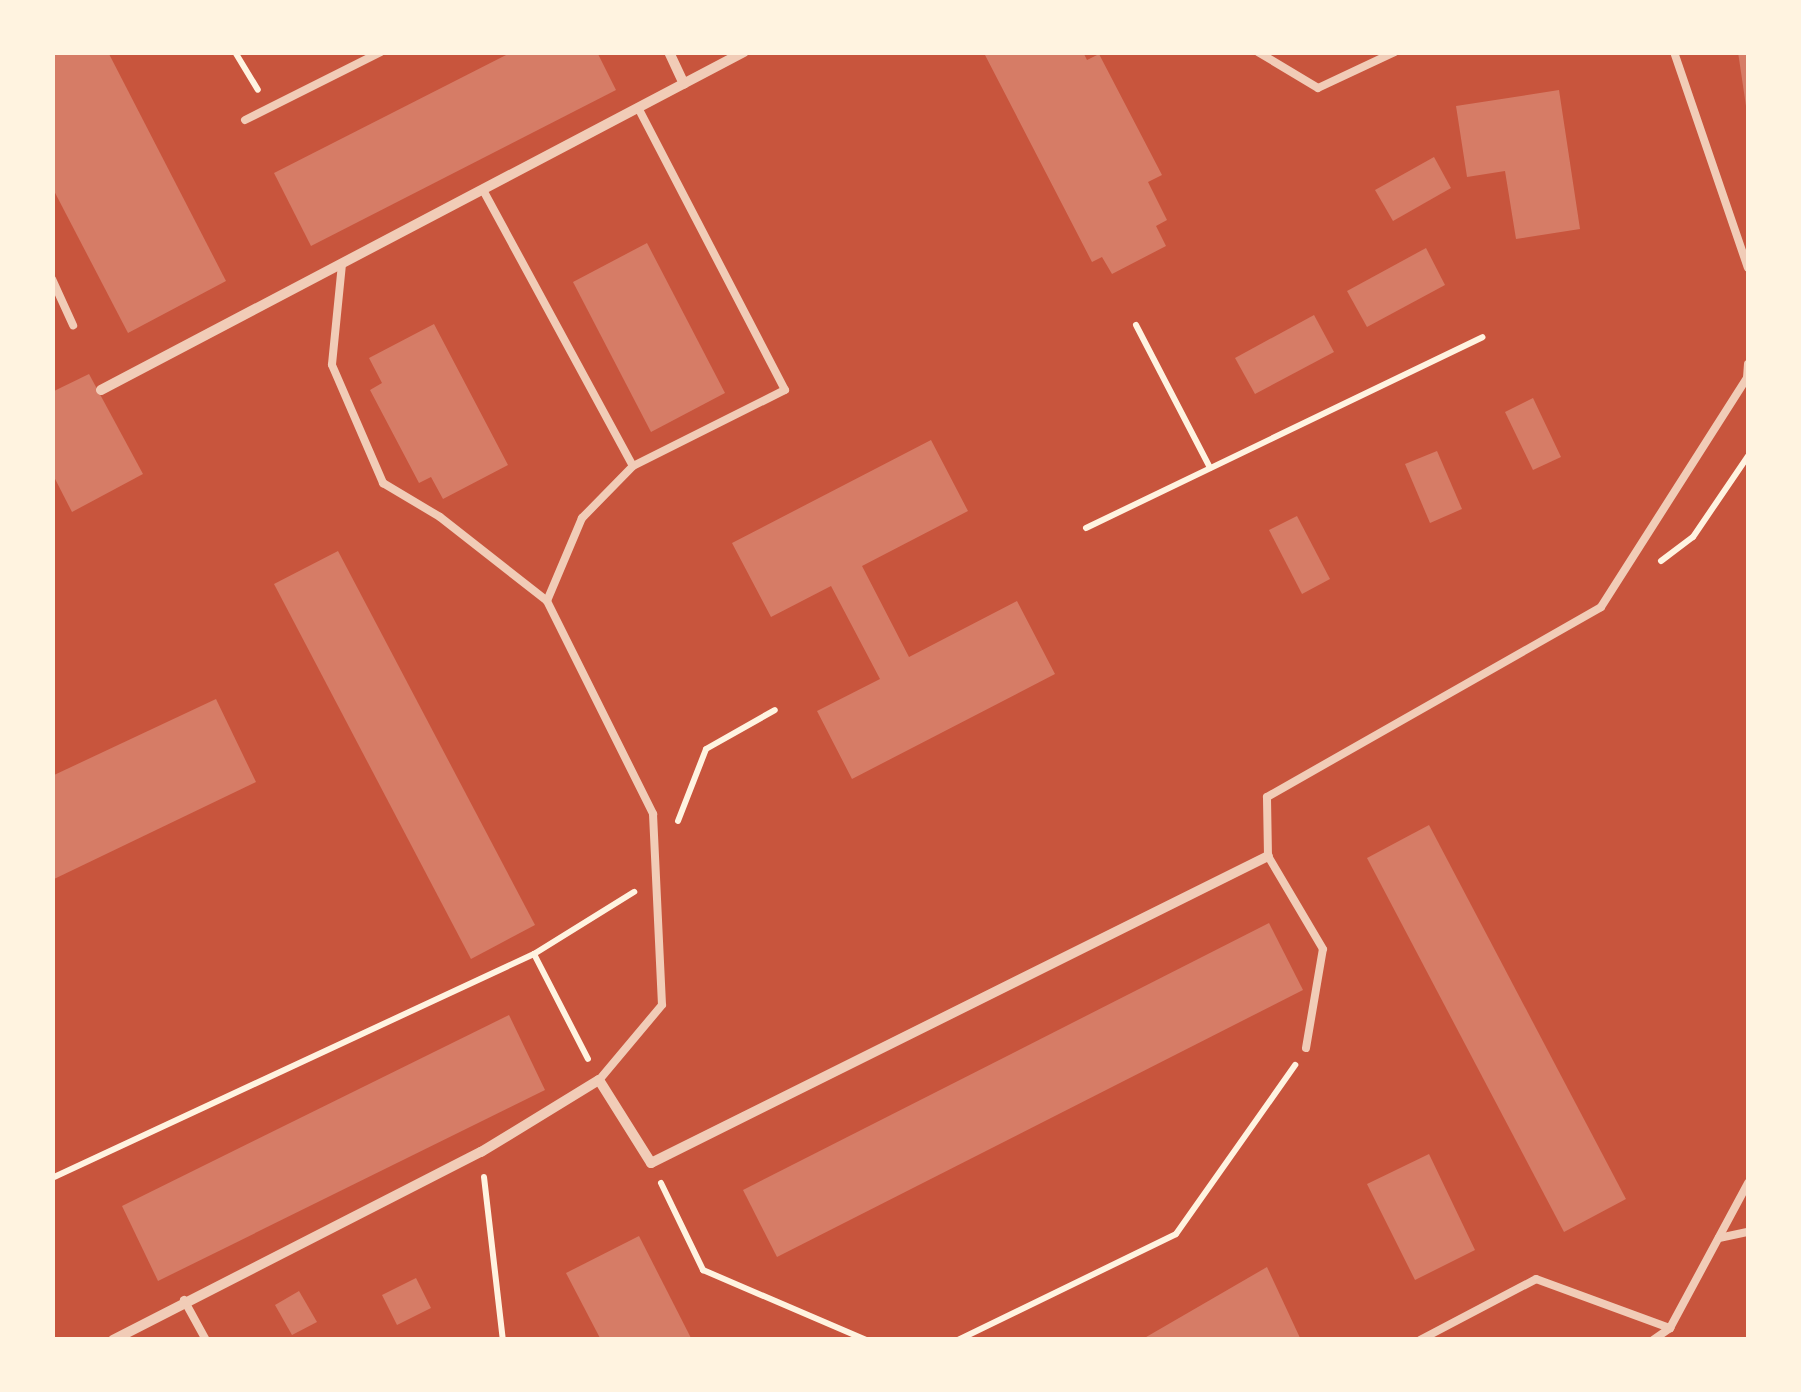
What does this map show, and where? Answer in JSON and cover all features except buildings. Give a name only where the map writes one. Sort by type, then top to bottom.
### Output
[{"type":"street","points":[[669,52],[684,84]]},
{"type":"street","points":[[102,390],[744,52]]},
{"type":"street","points":[[113,1340],[184,1300],[481,1152],[599,1080],[651,1163],[1268,856]]},
{"type":"lane","points":[[245,120],[381,52]]},
{"type":"lane","points":[[1258,52],[1318,88],[1395,52]]},
{"type":"lane","points":[[1674,52],[1748,268]]},
{"type":"lane","points":[[548,601],[582,518],[633,466],[785,390],[638,108]]},
{"type":"lane","points":[[484,190],[633,466]]},
{"type":"lane","points":[[342,264],[332,365],[384,484],[440,517],[548,601],[653,814],[662,1006],[599,1080]]},
{"type":"lane","points":[[52,279],[73,325]]},
{"type":"lane","points":[[1306,1048],[1323,949],[1268,856],[1267,797],[1601,608],[1748,378],[1748,364]]},
{"type":"lane","points":[[1653,1340],[1670,1328],[1748,1184]]},
{"type":"lane","points":[[1719,1238],[1748,1232]]},
{"type":"lane","points":[[1420,1340],[1536,1279],[1670,1328]]},
{"type":"lane","points":[[184,1300],[206,1340]]},
{"type":"lane","points":[[1670,1328],[1670,1340]]},
{"type":"path","points":[[235,52],[268,108]]},
{"type":"path","points":[[1136,324],[1210,468]]},
{"type":"path","points":[[1086,528],[1482,337]]},
{"type":"path","points":[[1647,572],[1693,537],[1748,456]]},
{"type":"path","points":[[678,823],[706,749],[774,710]]},
{"type":"path","points":[[52,1178],[534,954],[656,878]]},
{"type":"path","points":[[534,954],[599,1080]]},
{"type":"path","points":[[958,1340],[1176,1234],[1306,1048]]},
{"type":"path","points":[[481,1152],[504,1340]]},
{"type":"path","points":[[651,1163],[703,1270],[866,1340]]}]
